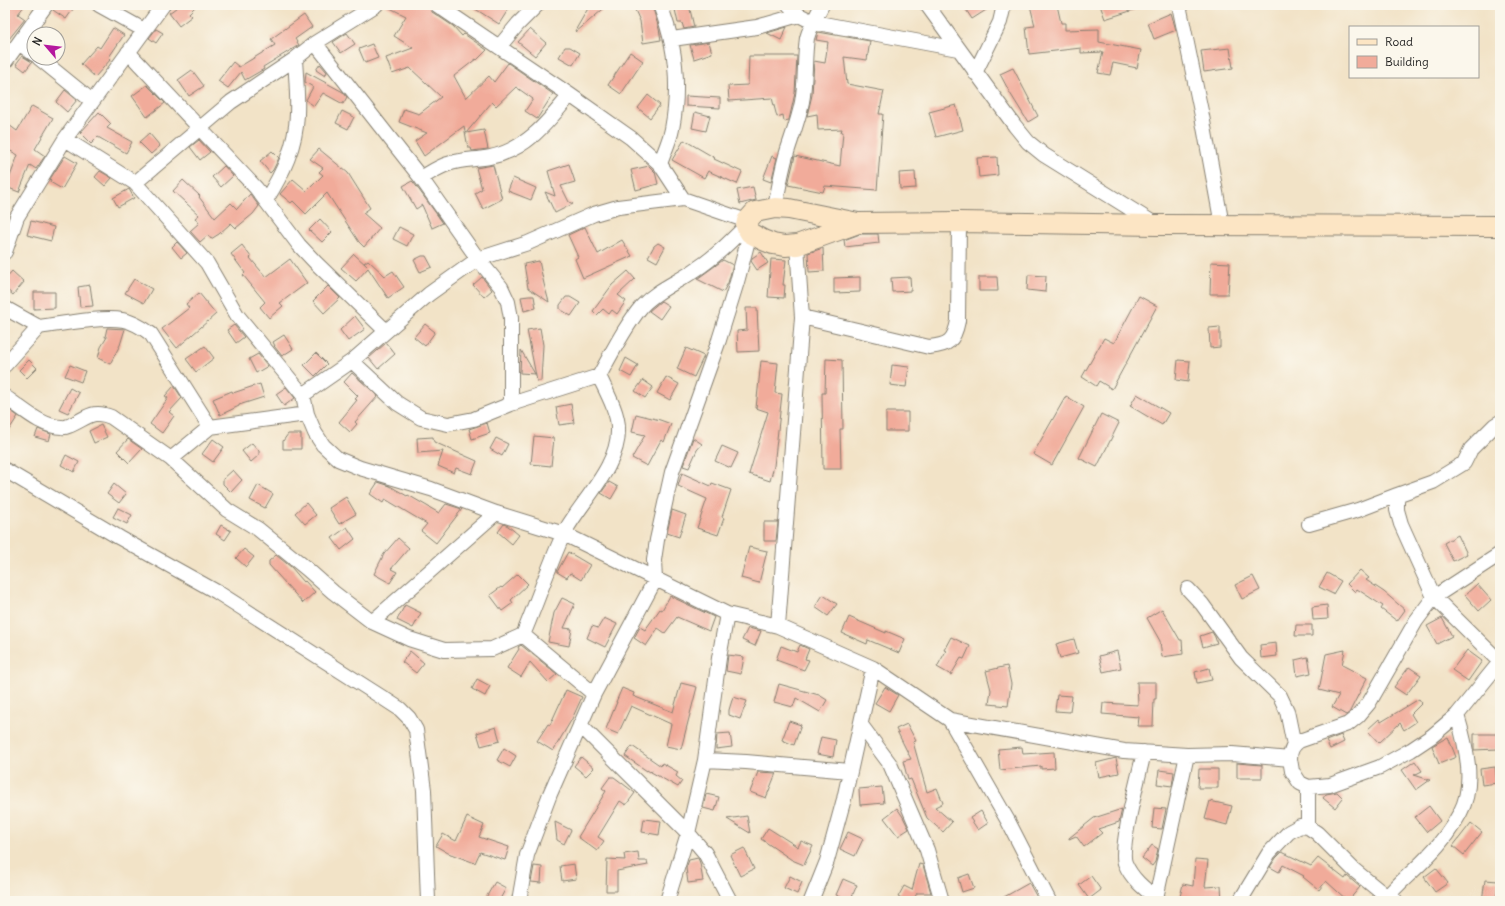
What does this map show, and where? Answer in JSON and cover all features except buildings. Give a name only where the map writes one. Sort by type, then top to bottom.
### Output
[{"type":"street","points":[[5,62],[46,5]]},
{"type":"street","points":[[99,5],[144,30]]},
{"type":"street","points":[[5,252],[11,216],[92,101],[163,5]]},
{"type":"street","points":[[135,183],[198,128],[231,102],[315,44],[376,5]]},
{"type":"street","points":[[437,5],[570,94],[631,138],[660,164],[683,199]]},
{"type":"street","points":[[499,47],[518,24],[537,5]]},
{"type":"street","points":[[660,5],[672,39],[677,77],[676,103],[672,130],[660,164]]},
{"type":"street","points":[[775,208],[780,178],[803,100],[806,78],[808,37],[813,22],[822,5]]},
{"type":"street","points":[[927,5],[1015,126],[1033,146],[1044,155],[1157,225]]},
{"type":"street","points":[[976,73],[1000,22],[1004,5]]},
{"type":"street","points":[[1179,5],[1202,116],[1222,226]]},
{"type":"street","points":[[672,39],[757,27],[778,22],[794,10],[813,22],[958,48]]},
{"type":"street","points":[[19,43],[26,48]]},
{"type":"street","points":[[315,44],[421,178],[478,259],[501,287],[508,302],[512,318],[511,404]]},
{"type":"street","points":[[128,52],[266,200],[299,245],[386,331]]},
{"type":"street","points":[[266,200],[286,166],[295,131],[297,114],[294,59]]},
{"type":"street","points":[[49,66],[92,101]]},
{"type":"street","points":[[421,178],[448,164],[491,157],[526,142],[547,123],[570,94]]},
{"type":"street","points":[[65,139],[135,183],[207,262],[237,315],[303,395],[307,414],[315,433],[323,446],[338,459],[360,468],[431,488],[496,513],[564,534],[727,614],[778,626],[873,668],[950,720],[1124,751],[1187,755],[1232,754],[1290,759]]},
{"type":"street","points":[[303,395],[352,361],[429,294],[478,259],[528,243],[594,214],[618,207],[683,199],[748,227],[774,244],[785,246],[797,245],[858,223]]},
{"type":"street","points":[[518,901],[527,855],[550,794],[594,694],[656,580],[654,560],[672,472],[738,282],[748,227],[755,212],[775,208],[790,209],[858,223],[959,222],[1222,226],[1500,226]]},
{"type":"street","points":[[802,316],[930,347],[944,345],[951,341],[956,332],[958,321],[959,222]]},
{"type":"street","points":[[352,361],[397,403],[421,418],[448,424],[474,419],[511,404],[599,376],[627,328],[642,306],[656,293],[689,275],[715,257],[748,227]]},
{"type":"street","points":[[778,626],[802,316],[797,245]]},
{"type":"street","points":[[5,308],[39,327],[106,319],[123,320],[138,325],[151,334],[210,427]]},
{"type":"street","points":[[5,366],[39,327]]},
{"type":"street","points":[[5,397],[42,422],[53,426],[64,428],[92,414],[101,412],[111,417],[171,459],[227,510],[258,529],[333,592],[372,622],[409,639],[444,650],[492,650],[523,635],[564,534],[606,470],[616,445],[618,427],[613,408],[599,376]]},
{"type":"street","points":[[171,459],[210,427],[307,414]]},
{"type":"street","points":[[1310,524],[1358,510],[1433,482],[1464,463],[1471,449],[1494,425],[1500,422]]},
{"type":"street","points":[[5,470],[120,538],[217,592],[400,709],[409,718],[416,730],[424,790],[428,901]]},
{"type":"street","points":[[1397,495],[1397,510],[1401,524],[1434,597],[1500,662],[1457,715],[1432,736],[1411,750],[1380,767],[1330,785],[1308,787],[1300,783],[1292,771],[1290,759],[1290,752],[1294,745],[1348,724],[1358,716],[1369,703],[1416,621],[1434,597],[1500,554]]},
{"type":"street","points":[[372,622],[496,513]]},
{"type":"street","points":[[1188,589],[1202,604],[1241,658],[1280,696],[1287,711],[1294,745]]},
{"type":"street","points":[[667,901],[688,833],[704,760],[727,614]]},
{"type":"street","points":[[523,635],[594,694]]},
{"type":"street","points":[[811,901],[827,861],[850,771],[873,668]]},
{"type":"street","points":[[1240,901],[1269,853],[1289,832],[1300,826],[1308,827],[1317,833],[1354,870],[1389,900],[1447,833],[1461,812],[1466,793],[1468,757],[1465,740],[1457,715]]},
{"type":"street","points":[[950,720],[1008,821],[1049,901]]},
{"type":"street","points":[[861,724],[890,764],[927,850],[942,901]]},
{"type":"street","points":[[580,725],[688,833],[705,853],[730,901]]},
{"type":"street","points":[[1144,752],[1124,843],[1124,861],[1131,874],[1139,884],[1158,900],[1187,755]]},
{"type":"street","points":[[704,760],[850,771]]},
{"type":"street","points":[[1308,787],[1308,827]]}]
